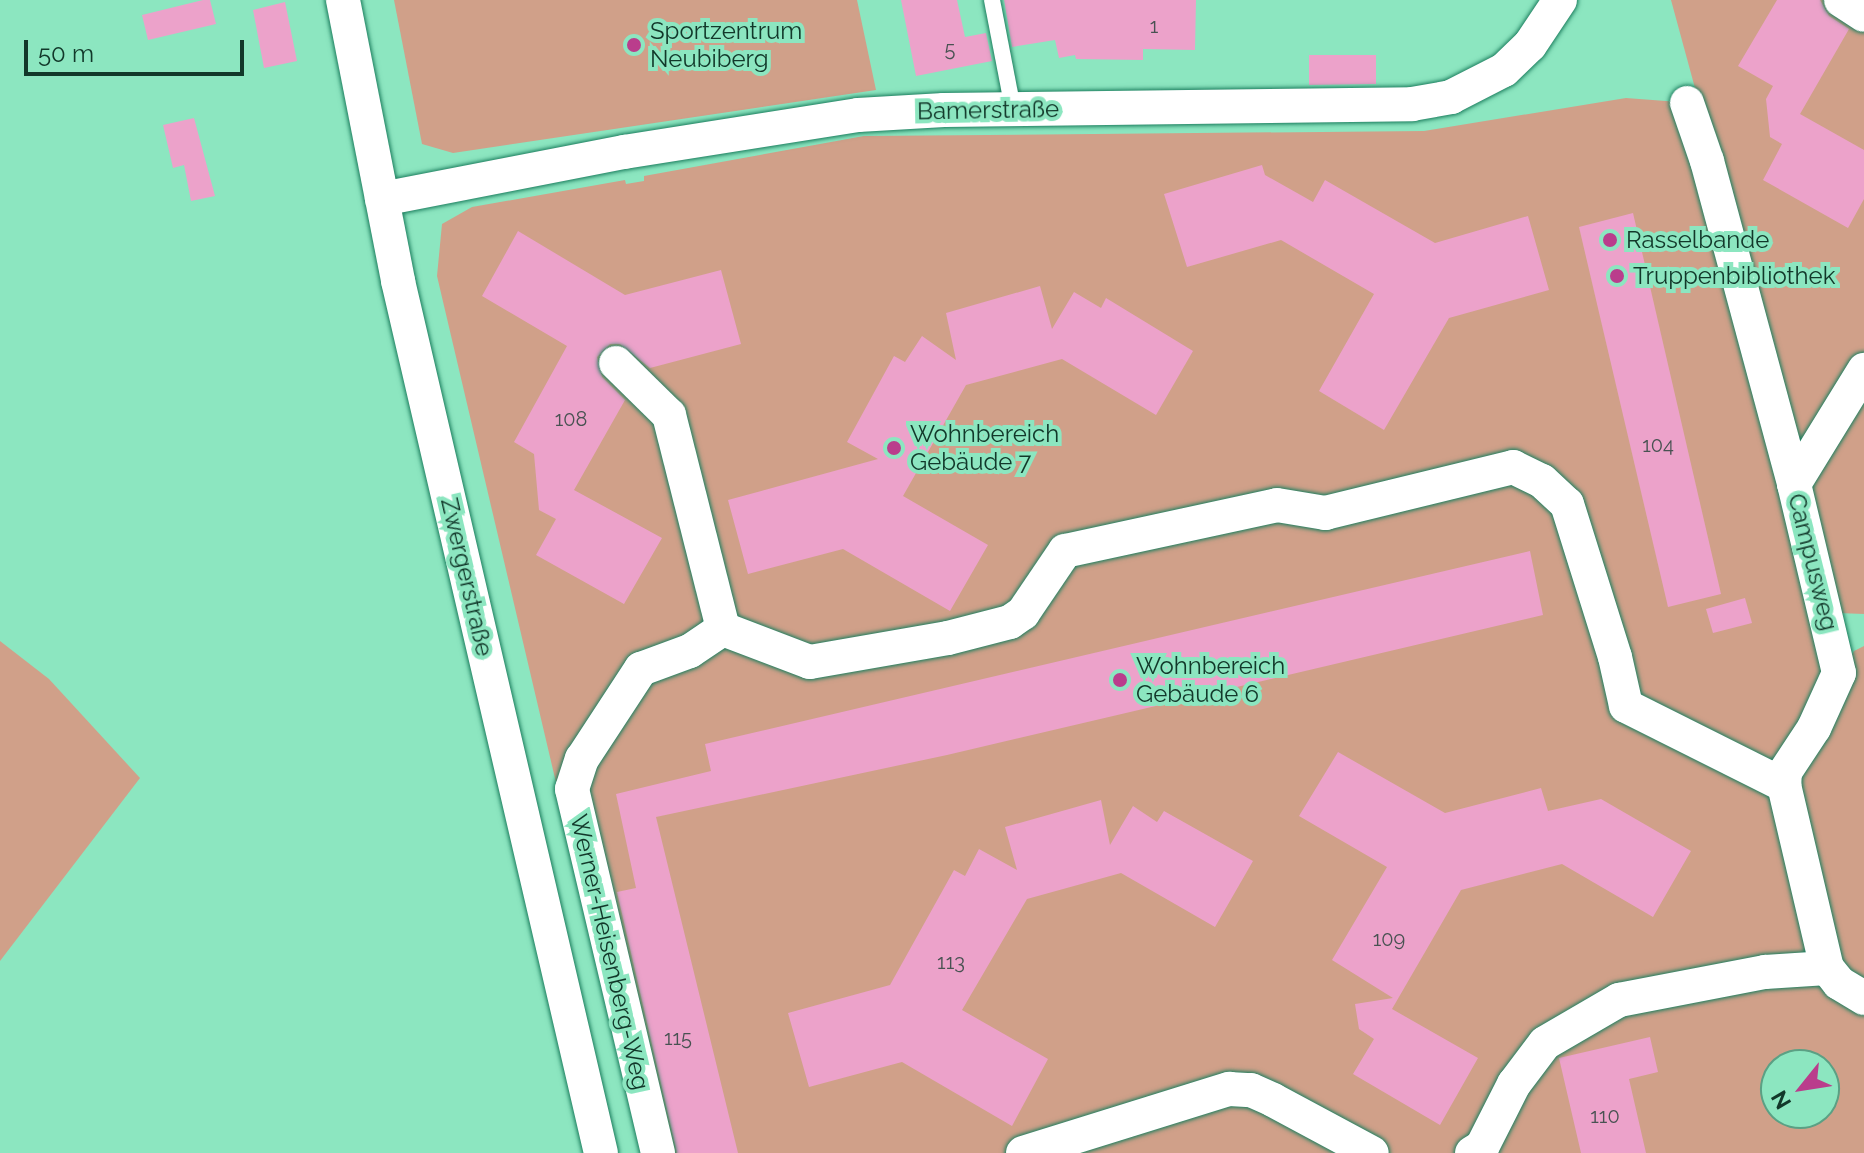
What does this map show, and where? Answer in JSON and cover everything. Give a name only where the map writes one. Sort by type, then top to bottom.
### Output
[{"type":"street","name":"Zwergerstraße","points":[[343,0],[382,199],[601,1153]]},
{"type":"street","name":"Bamerstraße","points":[[382,199],[624,152],[858,115],[1013,109],[1412,104],[1451,97],[1504,70],[1530,45],[1560,0]]},
{"type":"street","points":[[1841,0],[1864,15]]},
{"type":"street","name":"Campusweg","points":[[1687,103],[1707,161],[1794,484],[1839,673],[1830,699],[1785,772],[1784,785]]},
{"type":"street","points":[[616,363],[669,415],[723,629],[810,662],[948,638],[1010,622],[1023,613],[1065,551],[1277,505],[1325,513],[1513,467],[1542,481],[1567,504],[1615,657],[1626,706],[1784,785],[1825,946],[1827,968],[1839,983],[1864,998]]},
{"type":"street","points":[[1794,484],[1864,370]]},
{"type":"street","points":[[1773,408],[1791,431],[1802,436],[1828,428]]},
{"type":"street","name":"Werner-Heisenberg-Weg","points":[[658,1153],[572,789],[582,759],[641,669],[690,651],[723,629]]},
{"type":"street","points":[[1472,1153],[1482,1147],[1514,1084],[1545,1043],[1619,1000],[1765,972],[1827,968]]},
{"type":"street","points":[[1023,1153],[1229,1089],[1251,1090],[1372,1153]]},
{"type":"lane","points":[[992,0],[1013,109]]},
{"type":"shaded area","name":"Sportzentrum Neubiberg","points":[[394,0],[857,0],[876,90],[453,153],[422,144]]},
{"type":"shaded area","points":[[1671,0],[1864,0],[1864,614],[1838,613]]},
{"type":"shaded area","points":[[1626,98],[1679,102],[1825,661],[1821,682],[1786,748],[1810,928],[1864,1010],[1864,1153],[643,1153],[437,276],[442,224],[472,207],[625,180],[626,184],[644,181],[644,176],[864,136],[1424,131]]},
{"type":"shaded area","points":[[0,641],[49,679],[140,778],[0,961]]},
{"type":"shaded area","points":[[1864,646],[1864,988],[1842,968],[1796,772],[1846,665],[1854,651]]},
{"type":"building","points":[[210,0],[216,24],[148,40],[142,15]]},
{"type":"building","points":[[901,0],[957,0],[965,37],[986,33],[992,61],[916,76]]},
{"type":"building","points":[[1004,0],[1196,0],[1195,50],[1143,49],[1143,60],[1076,59],[1075,55],[1059,58],[1055,40],[1012,47]]},
{"type":"building","points":[[1777,0],[1820,0],[1829,16],[1849,29],[1800,114],[1864,150],[1864,199],[1848,228],[1763,180],[1782,144],[1770,137],[1766,99],[1773,86],[1738,66]]},
{"type":"building","points":[[285,2],[297,61],[264,68],[253,10]]},
{"type":"building","points":[[1309,55],[1376,55],[1376,84],[1309,85]]},
{"type":"building","points":[[194,118],[215,196],[191,201],[184,165],[173,168],[163,125]]},
{"type":"building","points":[[1262,165],[1265,175],[1313,202],[1325,180],[1435,243],[1528,216],[1549,290],[1449,318],[1384,430],[1319,391],[1374,294],[1281,240],[1187,267],[1164,194]]},
{"type":"building","points":[[1633,213],[1721,594],[1668,607],[1579,227]]},
{"type":"building","points":[[518,231],[625,295],[721,270],[741,344],[650,368],[620,344],[610,344],[597,357],[602,377],[625,400],[574,490],[662,538],[624,604],[536,555],[556,519],[539,510],[534,454],[514,442],[567,346],[482,296]]},
{"type":"building","name":"Wohnbereich Gebäude 7","points":[[1040,286],[1052,329],[1074,292],[1101,308],[1106,298],[1193,351],[1156,415],[1062,359],[966,385],[903,496],[988,545],[950,611],[843,549],[748,574],[728,500],[878,459],[847,442],[894,356],[905,362],[922,336],[956,360],[946,313]]},
{"type":"building","name":"Wohnbereich Gebäude 6","points":[[1530,551],[1543,615],[947,755],[656,817],[738,1153],[677,1153],[617,892],[636,888],[616,794],[711,771],[705,744]]},
{"type":"building","points":[[1745,598],[1752,623],[1713,633],[1706,609]]},
{"type":"building","points":[[1338,752],[1445,813],[1541,788],[1548,811],[1601,799],[1691,851],[1653,917],[1562,864],[1461,890],[1392,1009],[1478,1058],[1440,1125],[1353,1074],[1374,1039],[1359,1029],[1355,1004],[1393,998],[1332,960],[1387,867],[1299,816]]},
{"type":"building","points":[[1101,800],[1110,845],[1133,806],[1157,822],[1164,811],[1253,861],[1215,927],[1121,873],[1027,899],[962,1010],[1048,1059],[1012,1126],[902,1062],[809,1087],[788,1013],[890,985],[954,870],[965,876],[979,849],[1017,870],[1005,827]]},
{"type":"building","points":[[1650,1037],[1658,1072],[1629,1079],[1646,1153],[1581,1153],[1559,1058]]},
{"type":"place","name":"Sportzentrum Neubiberg","points":[[634,45]]},
{"type":"place","name":"Rasselbande","points":[[1610,240]]},
{"type":"place","name":"Truppenbibliothek","points":[[1617,276]]},
{"type":"place","name":"Wohnbereich Gebäude 7","points":[[894,448]]},
{"type":"place","name":"Wohnbereich Gebäude 6","points":[[1120,680]]}]
